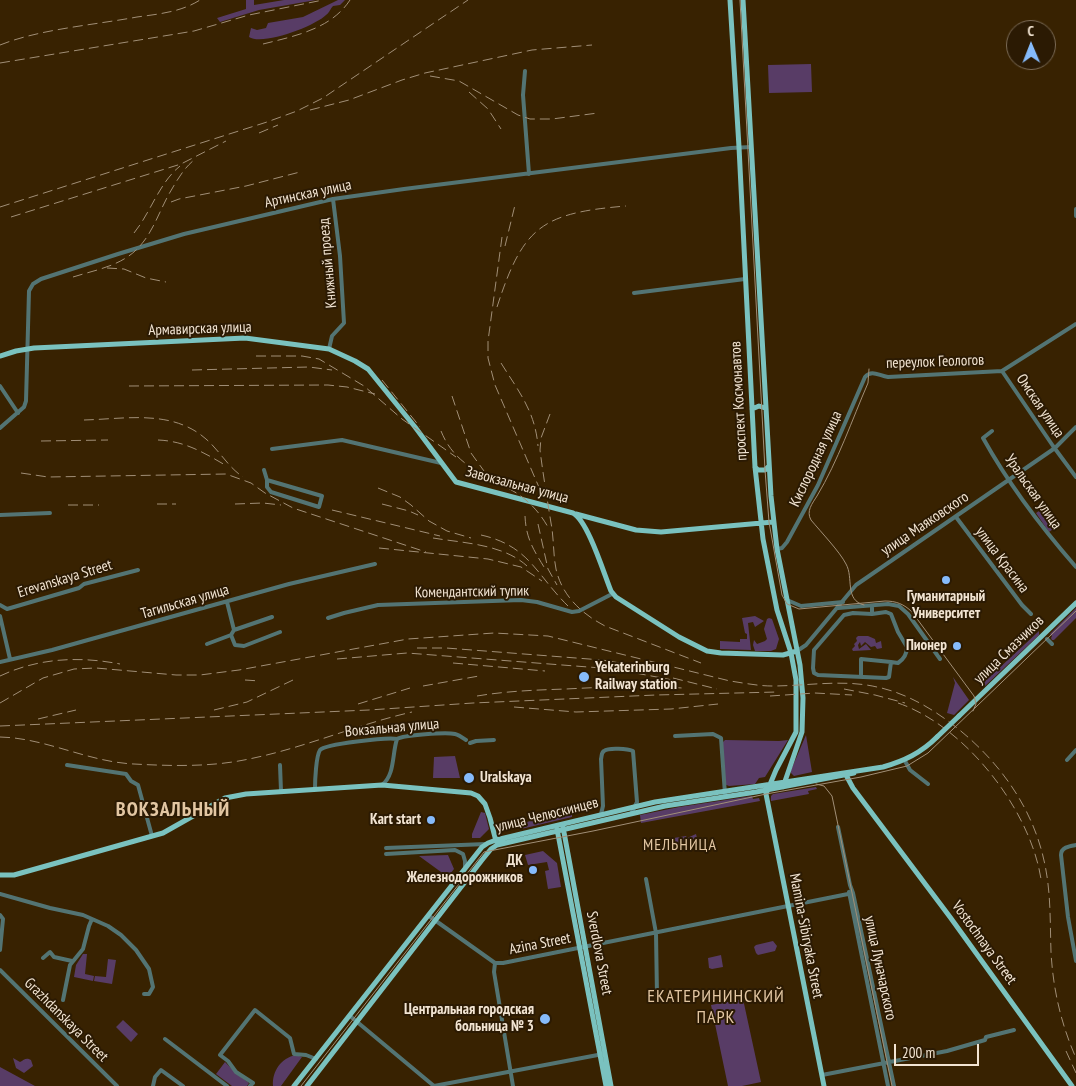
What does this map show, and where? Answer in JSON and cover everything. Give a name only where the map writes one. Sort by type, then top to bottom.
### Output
[{"type":"main road","name":"проспект Космонавтов","points":[[730,0],[755,467],[761,523],[777,610],[791,653],[796,680],[796,730],[768,787]]},
{"type":"main road","name":"проспект Космонавтов","points":[[743,0],[773,522],[802,679],[803,724],[799,742],[784,784]]},
{"type":"main road","name":"Армавирская улица","points":[[0,356],[28,349],[245,338],[329,349],[368,369],[415,427],[441,463]]},
{"type":"main road","points":[[752,409],[758,406],[765,408]]},
{"type":"main road","name":"Завокзальная улица","points":[[441,463],[452,479],[461,485],[573,513],[581,519],[612,594]]},
{"type":"main road","points":[[755,467],[758,470],[765,470],[769,466]]},
{"type":"main road","points":[[573,513],[636,530],[661,532],[773,522]]},
{"type":"main road","points":[[587,531],[588,521],[598,519]]},
{"type":"main road","points":[[612,594],[679,636],[707,651],[775,655],[797,651]]},
{"type":"main road","name":"улица Смазчиков","points":[[959,716],[1076,603]]},
{"type":"main road","points":[[777,610],[783,608],[788,610]]},
{"type":"main road","name":"улица Челюскинцев","points":[[560,828],[601,814],[635,806],[725,794],[859,772],[905,761],[928,746],[959,716]]},
{"type":"main road","points":[[846,774],[853,788],[946,911],[1072,1086]]},
{"type":"main road","points":[[0,875],[14,875],[170,830],[225,798],[235,795],[281,791],[382,785],[454,790],[474,794],[480,797],[484,804],[497,842]]},
{"type":"main road","name":"Mamina-Sibiryaka Street","points":[[768,787],[766,794],[769,811],[824,1086]]},
{"type":"main road","name":"улица Челюскинцев","points":[[294,1086],[486,844],[725,794]]},
{"type":"main road","name":"Sverdlova Street","points":[[560,828],[603,1054],[611,1086]]},
{"type":"main road","name":"улица Челюскинцев","points":[[307,1086],[497,842]]},
{"type":"main road","points":[[322,1053],[326,1053],[330,1058]]},
{"type":"main road","name":"Sverdlova Street","points":[[603,1054],[606,1086]]},
{"type":"street","points":[[525,71],[524,95],[529,174]]},
{"type":"street","name":"Артинская улица","points":[[0,428],[24,408],[26,401],[29,291],[36,282],[132,249],[184,234],[333,199],[751,147]]},
{"type":"street","name":"Книжный проезд","points":[[329,349],[332,336],[344,323],[340,256],[333,199]]},
{"type":"street","points":[[1076,209],[1076,216]]},
{"type":"street","points":[[634,293],[745,279]]},
{"type":"street","points":[[1002,371],[1076,324]]},
{"type":"street","name":"переулок Геологов","points":[[868,374],[874,372],[888,377],[1002,371]]},
{"type":"street","name":"Омская улица","points":[[1002,371],[1076,477]]},
{"type":"street","name":"Кислородная улица","points":[[777,549],[782,548],[786,542],[818,485],[865,377],[868,374]]},
{"type":"street","points":[[0,386],[18,413]]},
{"type":"street","name":"улица Маяковского","points":[[797,651],[806,645],[856,586],[1055,448],[1076,427]]},
{"type":"street","name":"Уральская улица","points":[[992,431],[983,438],[1009,480],[1049,535],[1076,567]]},
{"type":"street","points":[[272,449],[342,440],[441,463]]},
{"type":"street","points":[[264,470],[268,480],[267,487],[271,492],[319,506],[322,496],[268,480]]},
{"type":"street","points":[[0,515],[50,513]]},
{"type":"street","name":"улица Красина","points":[[956,517],[1022,606],[1031,614]]},
{"type":"street","name":"Тагильская улица","points":[[0,662],[62,648],[289,584],[375,564]]},
{"type":"street","name":"Erevanskaya Street","points":[[0,606],[7,609],[78,588],[84,584],[138,570]]},
{"type":"street","name":"Комендантский тупик","points":[[328,618],[376,606],[521,600],[537,602],[572,612],[579,611],[612,594]]},
{"type":"street","points":[[786,597],[791,603],[801,606],[843,602]]},
{"type":"street","points":[[227,602],[236,645],[244,646],[280,632]]},
{"type":"street","points":[[838,608],[872,607],[888,604],[901,608],[940,659]]},
{"type":"street","points":[[872,607],[872,614]]},
{"type":"street","points":[[861,677],[861,659],[891,662],[898,663],[908,651],[889,612],[872,614],[849,613],[841,618],[814,650],[812,657],[814,673],[818,675],[861,677],[889,677],[891,662]]},
{"type":"street","points":[[0,616],[10,659]]},
{"type":"street","points":[[207,644],[272,617]]},
{"type":"street","points":[[1047,639],[1052,644]]},
{"type":"street","name":"Вокзальная улица","points":[[315,789],[321,750],[324,748],[347,743],[397,739],[407,736],[455,734],[466,740]]},
{"type":"street","points":[[675,736],[713,734],[721,738],[725,794]]},
{"type":"street","points":[[382,785],[387,781],[392,769],[397,739]]},
{"type":"street","points":[[470,744],[476,741],[494,740]]},
{"type":"street","points":[[601,814],[603,806],[602,753],[606,750],[629,749],[633,752],[637,802],[631,814]]},
{"type":"street","points":[[1067,760],[1076,750]]},
{"type":"street","points":[[905,761],[910,770],[928,784]]},
{"type":"street","points":[[280,764],[281,791]]},
{"type":"street","points":[[67,765],[126,774],[131,781],[138,785],[152,836]]},
{"type":"street","name":"улица Луначарского","points":[[838,828],[888,1086]]},
{"type":"street","points":[[386,848],[486,844]]},
{"type":"street","points":[[450,845],[451,850]]},
{"type":"street","points":[[1076,845],[1065,848],[1061,852],[1068,918],[1076,961]]},
{"type":"street","points":[[386,854],[458,851],[463,854],[465,870]]},
{"type":"street","points":[[646,880],[656,933],[658,996]]},
{"type":"street","points":[[0,894],[83,915],[122,935],[136,950],[149,969],[153,987],[149,994],[144,994]]},
{"type":"street","points":[[656,933],[851,894]]},
{"type":"street","name":"улица Луначарского","points":[[851,894],[894,1086]]},
{"type":"street","points":[[0,915],[3,919],[0,950]]},
{"type":"street","name":"Azina Street","points":[[429,916],[495,963],[656,933]]},
{"type":"street","points":[[64,1000],[72,961],[83,949],[88,926],[92,919]]},
{"type":"street","points":[[43,958],[50,952],[54,957],[72,961]]},
{"type":"street","points":[[495,963],[494,972],[514,1086]]},
{"type":"street","name":"Grazhdanskaya Street","points":[[0,970],[116,1086]]},
{"type":"street","points":[[250,1086],[253,1083],[236,1072],[228,1061],[220,1055],[255,1010],[288,1036],[292,1041],[294,1054],[306,1055],[316,1059]]},
{"type":"street","points":[[350,1016],[434,1086],[603,1054]]},
{"type":"street","points":[[822,1075],[946,1051],[985,1040],[986,1037],[1014,1030]]},
{"type":"street","points":[[165,1039],[227,1086]]},
{"type":"street","points":[[153,1086],[155,1077],[161,1070],[183,1086]]},
{"type":"shaded area","points":[[246,0],[254,0],[254,5],[284,0],[316,0],[259,10],[220,22],[217,18],[246,9]]},
{"type":"shaded area","points":[[338,0],[345,0],[340,5],[333,6],[320,19],[289,34],[265,39],[249,37],[251,28],[257,30],[266,28],[268,23],[303,17]]},
{"type":"shaded area","points":[[811,64],[812,92],[769,93],[768,65]]},
{"type":"shaded area","points":[[1046,506],[1060,524],[1049,532],[1036,513]]},
{"type":"shaded area","points":[[1076,608],[1076,618],[1052,640],[1050,634]]},
{"type":"shaded area","points":[[755,616],[764,621],[755,627],[753,622],[748,623],[751,650],[720,649],[720,641],[740,642],[740,639],[747,639],[742,618]]},
{"type":"shaded area","points":[[769,618],[772,619],[779,639],[776,649],[771,651],[755,651],[754,640],[757,644],[767,639],[764,629]]},
{"type":"shaded area","points":[[1039,631],[1039,635],[985,686],[981,685]]},
{"type":"shaded area","points":[[858,636],[868,636],[875,639],[876,643],[881,641],[882,648],[871,647],[865,642],[861,646],[860,642],[858,645],[859,649],[866,644],[871,650],[853,651],[852,649]]},
{"type":"shaded area","points":[[953,677],[969,700],[954,715],[947,713],[955,683]]},
{"type":"shaded area","points":[[806,735],[812,772],[794,776],[791,770]]},
{"type":"shaded area","points":[[725,740],[788,740],[765,777],[759,778],[755,784],[729,786],[724,784],[722,743]]},
{"type":"shaded area","points":[[455,756],[460,778],[433,778],[434,757]]},
{"type":"shaded area","points":[[816,787],[817,789],[808,791],[809,794],[771,801],[773,794]]},
{"type":"shaded area","points":[[752,796],[753,799],[759,798],[760,801],[641,823],[640,815]]},
{"type":"shaded area","points":[[562,811],[572,815],[572,817],[521,829],[527,822]]},
{"type":"shaded area","points":[[481,812],[485,813],[489,829],[480,838],[472,838],[472,834]]},
{"type":"shaded area","points":[[696,834],[698,842],[676,846],[674,838],[686,836],[687,838]]},
{"type":"shaded area","points":[[543,851],[557,863],[561,887],[548,889],[545,871],[549,870],[547,862],[528,865],[525,855]]},
{"type":"shaded area","points":[[448,855],[454,869],[443,883],[441,872],[419,856]]},
{"type":"shaded area","points":[[773,941],[777,946],[775,951],[758,955],[756,953],[754,947],[756,945]]},
{"type":"shaded area","points":[[83,954],[87,954],[85,974],[94,976],[93,981],[74,977],[76,965]]},
{"type":"shaded area","points":[[721,955],[723,967],[709,968],[708,958]]},
{"type":"shaded area","points":[[108,959],[116,960],[112,984],[94,981],[95,976],[106,977]]},
{"type":"shaded area","points":[[743,999],[761,1082],[742,1086],[728,1086],[711,1005]]},
{"type":"shaded area","points":[[123,1020],[138,1034],[131,1042],[116,1027]]},
{"type":"shaded area","points":[[296,1055],[302,1057],[281,1086],[273,1086],[274,1075],[278,1066],[286,1059]]},
{"type":"shaded area","points":[[13,1058],[20,1062],[29,1059],[33,1066],[24,1073],[16,1068]]},
{"type":"shaded area","points":[[225,1062],[249,1083],[247,1086],[232,1086],[216,1074]]},
{"type":"shaded area","points":[[0,1067],[35,1086],[0,1086]]},
{"type":"tram line","points":[[740,0],[765,470],[769,522],[782,595],[787,604],[799,609],[885,601],[903,605],[912,612],[974,696],[976,704],[973,711]]},
{"type":"tram line","points":[[864,605],[858,602],[852,594],[846,564],[811,520],[809,511],[832,469],[868,383],[869,369]]},
{"type":"tram line","points":[[301,1086],[484,852],[766,794],[861,777],[907,766],[928,753],[1076,611]]},
{"type":"tram line","points":[[816,784],[824,786],[832,796],[892,1086]]},
{"type":"railway","points":[[0,45],[50,31],[170,12],[200,0]]},
{"type":"railway","points":[[0,63],[194,31],[249,15],[323,0]]},
{"type":"railway","points":[[263,44],[300,34],[323,25],[342,10],[350,0]]},
{"type":"railway","points":[[0,207],[297,111],[323,98],[468,0]]},
{"type":"railway","points":[[310,110],[349,100],[425,73],[532,50],[592,45]]},
{"type":"railway","points":[[430,76],[459,81],[518,115],[530,119],[552,119],[598,113]]},
{"type":"railway","points":[[469,92],[488,109],[501,129]]},
{"type":"railway","points":[[259,133],[278,125]]},
{"type":"railway","points":[[11,217],[181,164],[226,141]]},
{"type":"railway","points":[[73,277],[125,259],[139,247],[152,228],[177,180],[186,167],[194,160]]},
{"type":"railway","points":[[134,233],[166,181],[180,166]]},
{"type":"railway","points":[[171,202],[300,172]]},
{"type":"railway","points":[[505,246],[515,205]]},
{"type":"railway","points":[[497,307],[516,258],[539,229],[555,220],[574,213],[626,206]]},
{"type":"railway","points":[[502,237],[488,341],[488,358],[495,385],[541,492]]},
{"type":"railway","points":[[107,268],[124,269],[146,278],[166,282]]},
{"type":"railway","points":[[256,356],[302,356],[319,359],[364,386],[402,419],[456,457]]},
{"type":"railway","points":[[501,363],[530,412],[538,446]]},
{"type":"railway","points":[[192,370],[309,367],[332,370]]},
{"type":"railway","points":[[382,380],[420,427]]},
{"type":"railway","points":[[129,386],[328,385],[347,387],[375,394]]},
{"type":"railway","points":[[452,396],[471,453],[484,471]]},
{"type":"railway","points":[[550,414],[541,438],[540,450],[552,529],[555,563],[563,588],[581,610],[605,626],[701,663]]},
{"type":"railway","points":[[84,420],[148,418],[178,423],[206,439],[243,477]]},
{"type":"railway","points":[[441,431],[447,443],[462,461],[524,499],[538,513],[549,529]]},
{"type":"railway","points":[[41,441],[108,440]]},
{"type":"railway","points":[[158,440],[185,445],[225,465]]},
{"type":"railway","points":[[21,473],[48,477],[226,474],[251,483],[293,508],[426,552]]},
{"type":"railway","points":[[378,488],[400,497],[429,521],[447,531],[471,538]]},
{"type":"railway","points":[[235,504],[263,503],[281,505]]},
{"type":"railway","points":[[157,504],[176,504]]},
{"type":"railway","points":[[382,504],[418,515]]},
{"type":"railway","points":[[68,505],[99,505]]},
{"type":"railway","points":[[332,510],[440,536]]},
{"type":"railway","points":[[525,516],[531,543],[544,567]]},
{"type":"railway","points":[[538,524],[548,569],[557,585]]},
{"type":"railway","points":[[481,535],[511,546],[522,554],[569,607]]},
{"type":"railway","points":[[433,538],[470,543],[495,549],[506,553],[527,566]]},
{"type":"railway","points":[[379,548],[488,559],[521,567],[542,581]]},
{"type":"railway","points":[[0,703],[43,678],[74,669],[96,668],[176,675],[200,675],[239,670],[408,639],[494,633],[548,636],[730,681],[772,686],[851,683],[890,690],[926,706],[969,738],[996,765],[1027,812],[1045,865],[1054,979],[1062,1019],[1076,1058]]},
{"type":"railway","points":[[417,648],[446,648],[602,660],[626,664]]},
{"type":"railway","points":[[337,659],[407,653],[614,669],[678,681]]},
{"type":"railway","points":[[0,676],[29,665],[59,660],[105,661],[120,664]]},
{"type":"railway","points":[[453,663],[545,671]]},
{"type":"railway","points":[[423,686],[479,676]]},
{"type":"railway","points":[[673,678],[717,689]]},
{"type":"railway","points":[[245,680],[260,681]]},
{"type":"railway","points":[[214,710],[247,702],[293,680]]},
{"type":"railway","points":[[477,696],[522,691],[638,686],[682,688]]},
{"type":"railway","points":[[358,704],[410,688]]},
{"type":"railway","points":[[844,689],[905,703]]},
{"type":"railway","points":[[0,726],[369,710],[473,703],[777,692]]},
{"type":"railway","points":[[770,696],[815,693],[852,695]]},
{"type":"railway","points":[[898,703],[923,714],[947,730],[970,750],[990,773],[1009,799],[1023,825],[1034,852],[1041,879]]},
{"type":"railway","points":[[514,707],[576,712],[671,709],[718,704]]},
{"type":"railway","points":[[38,719],[76,710]]},
{"type":"railway","points":[[0,737],[34,741],[117,762],[203,765],[266,755],[412,712]]},
{"type":"railway","points":[[1066,1051],[1076,1073]]},
{"type":"place","name":"Гуманитарный Университет","points":[[946,580]]},
{"type":"place","name":"Пионер","points":[[957,646]]},
{"type":"place","name":"Yekaterinburg Railway station","points":[[584,677]]},
{"type":"place","name":"Uralskaya","points":[[469,778]]},
{"type":"place","name":"Kart start","points":[[431,820]]},
{"type":"place","name":"ДК Железнодорожников","points":[[533,870]]},
{"type":"place","name":"Центральная городская больница № 3","points":[[545,1019]]},
{"type":"district","name":"ВОКЗАЛЬНЫЙ","points":[[173,810]]},
{"type":"district","name":"МЕЛЬНИЦА","points":[[680,845]]},
{"type":"district","name":"ЕКАТЕРИНИНСКИЙ ПАРК","points":[[716,1007]]}]
